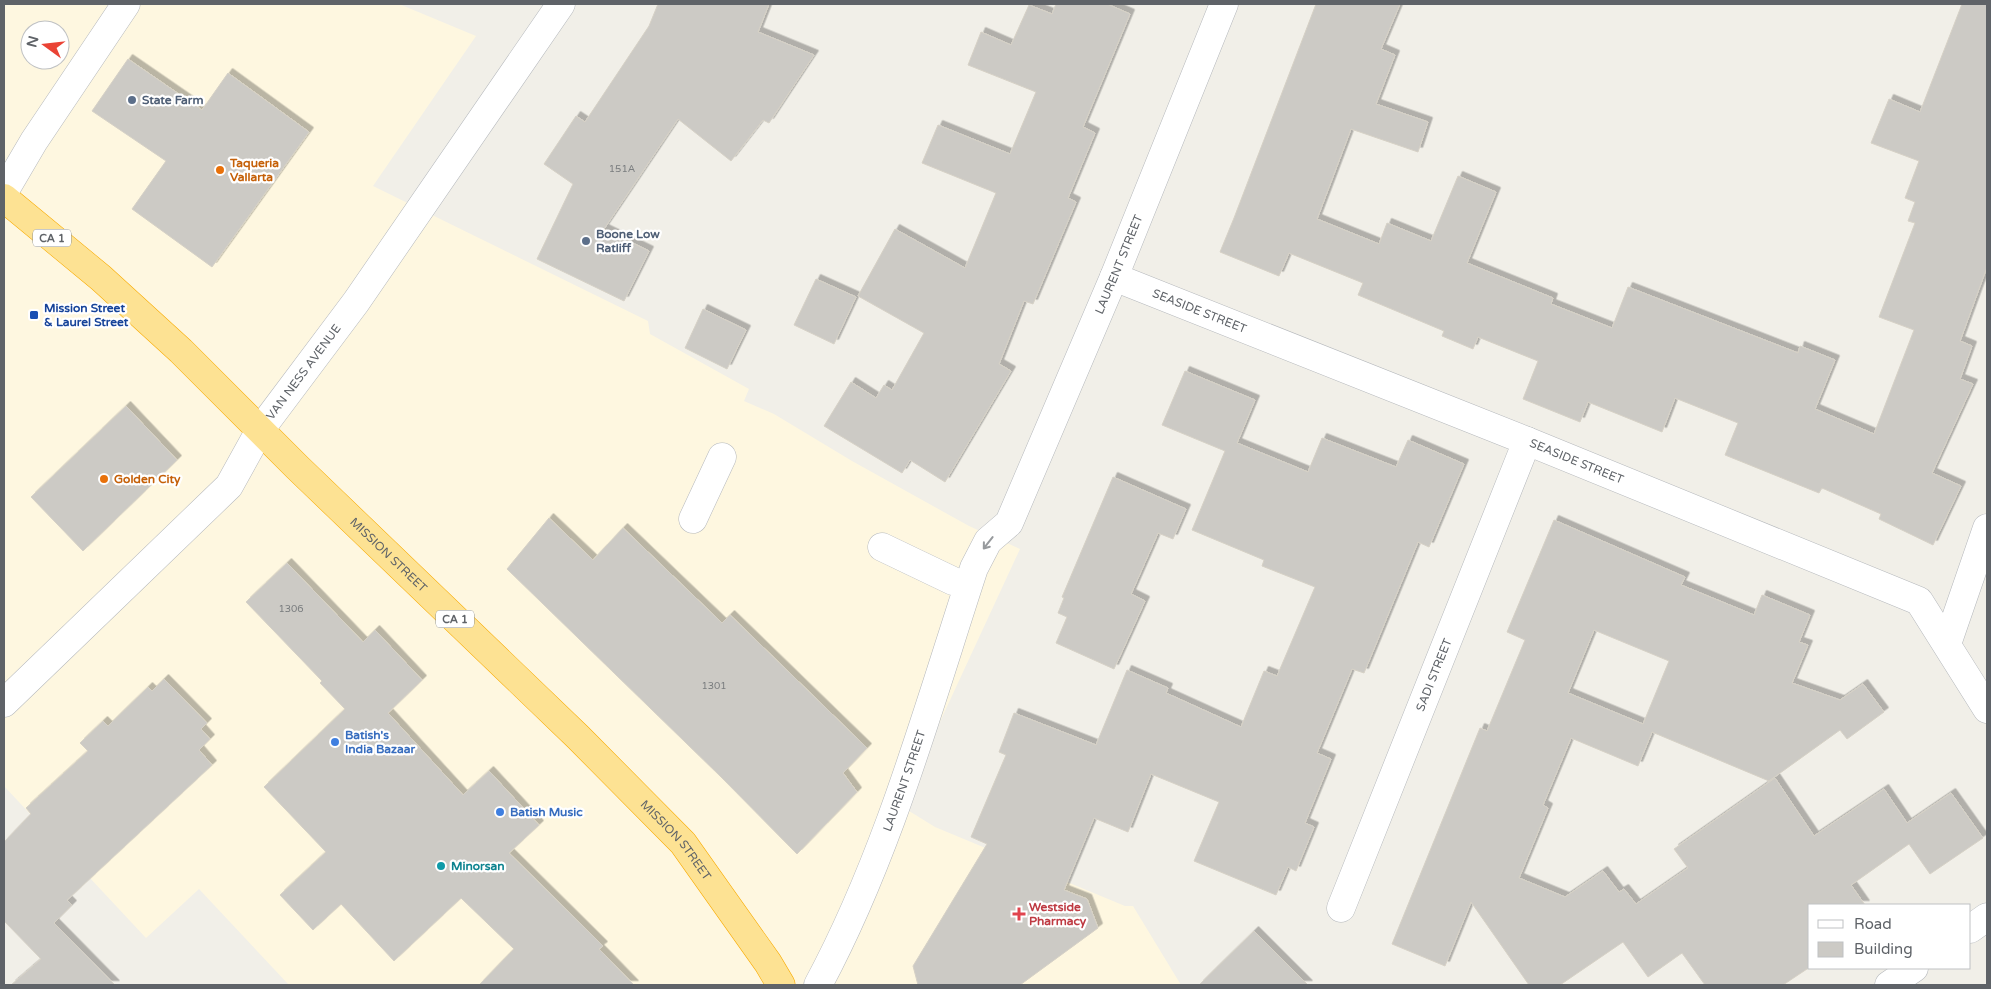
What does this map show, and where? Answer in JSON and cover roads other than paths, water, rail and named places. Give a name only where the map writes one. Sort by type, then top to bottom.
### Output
[{"type":"highway","name":"MISSION STREET","points":[[4,198],[101,278],[181,351],[260,430],[578,737],[683,843],[768,963],[780,985]]},
{"type":"street","points":[[4,192],[34,141],[126,4]]},
{"type":"street","name":"VAN NESS AVENUE","points":[[4,703],[230,486],[260,430],[356,302],[561,4]]},
{"type":"street","name":"LAURENT STREET","points":[[818,985],[840,942],[885,838],[964,574],[988,541],[1009,523],[1114,277],[1224,4]]},
{"type":"street","name":"SEASIDE STREET","points":[[1114,277],[1527,441],[1919,601],[1987,709]]},
{"type":"street","name":"SADI STREET","points":[[1341,908],[1527,441]]},
{"type":"street","points":[[692,519],[722,457]]},
{"type":"street","points":[[1947,644],[1987,528]]},
{"type":"street","points":[[882,547],[964,574]]},
{"type":"street","points":[[1971,928],[1987,917]]},
{"type":"street","points":[[1889,985],[1913,969]]},
{"type":"place","name":"State Farm","points":[[132,100]]},
{"type":"place","name":"Taqueria Vallarta","points":[[220,170]]},
{"type":"place","name":"Boone Low Ratliff","points":[[586,241]]},
{"type":"place","name":"Mission Street & Laurel Street","points":[[34,315]]},
{"type":"place","name":"Golden City","points":[[104,479]]},
{"type":"place","name":"Batish's India Bazaar","points":[[335,742]]},
{"type":"place","name":"Batish Music","points":[[500,812]]},
{"type":"place","name":"Minorsan","points":[[441,866]]},
{"type":"place","name":"Westside Pharmacy","points":[[1019,914]]}]
